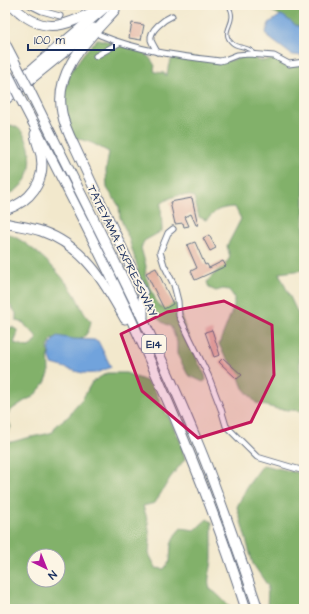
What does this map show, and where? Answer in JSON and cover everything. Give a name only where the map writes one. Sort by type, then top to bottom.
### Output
[{"type":"highway","points":[[12,5],[30,20],[46,25],[70,23],[113,6]]},
{"type":"highway","points":[[5,92],[113,6]]},
{"type":"highway","points":[[5,100],[113,6]]},
{"type":"highway","points":[[113,6],[71,63],[63,79],[61,87],[61,107],[64,123],[143,293],[143,321]]},
{"type":"highway","name":"TATEYAMA EXPRESSWAY","points":[[5,44],[29,89],[143,321],[198,442],[258,609]]},
{"type":"highway","name":"TATEYAMA EXPRESSWAY","points":[[6,71],[113,280],[162,387],[217,521],[246,609]]},
{"type":"highway","points":[[5,210],[23,202],[35,190],[39,182],[41,155],[35,139],[33,122]]},
{"type":"highway","points":[[5,223],[40,231],[52,236],[71,246],[85,258],[110,291],[162,387]]},
{"type":"street","points":[[30,5],[42,11],[60,16]]},
{"type":"street","points":[[56,5],[64,7]]},
{"type":"street","points":[[157,52],[151,39],[153,32],[166,19],[172,16]]},
{"type":"street","points":[[100,35],[119,43],[171,55],[220,61],[237,55],[274,56],[289,64],[304,62]]},
{"type":"street","points":[[96,56],[119,43]]},
{"type":"street","points":[[143,55],[144,49]]},
{"type":"street","points":[[173,229],[168,233],[160,252],[164,265],[174,285],[178,301],[179,316],[208,375],[226,426],[257,457],[304,471]]},
{"type":"lane","points":[[228,5],[233,12],[233,16],[226,33],[228,38],[234,44],[249,48],[253,55]]},
{"type":"highlighted area","points":[[224,301],[272,325],[274,375],[251,422],[198,438],[142,391],[121,334],[167,312]]},
{"type":"green space","points":[[265,5],[304,5],[304,30],[299,30]]},
{"type":"green space","points":[[99,39],[110,42],[114,45],[141,51],[152,61],[155,66],[155,72],[164,73],[165,75],[167,75],[170,61],[178,56],[228,61],[249,55],[255,57],[256,60],[261,61],[277,59],[284,66],[304,63],[304,270],[279,273],[299,316],[300,371],[304,373],[304,411],[277,409],[256,403],[243,388],[235,367],[224,355],[219,344],[234,306],[234,297],[229,290],[223,289],[216,291],[209,288],[207,282],[230,257],[227,246],[241,219],[235,207],[218,210],[206,220],[199,217],[194,197],[181,195],[172,197],[161,204],[162,231],[144,241],[141,248],[146,266],[145,275],[157,303],[162,308],[170,303],[176,303],[206,380],[203,382],[188,375],[177,354],[177,342],[171,327],[155,316],[137,276],[138,269],[129,239],[120,217],[119,206],[107,188],[106,170],[109,152],[92,143],[73,137],[67,126],[64,95],[70,73],[84,53],[96,40]]},
{"type":"green space","points":[[11,125],[17,127],[26,139],[29,148],[30,165],[29,173],[20,187],[5,196],[5,127]]},
{"type":"green space","points":[[5,233],[34,250],[62,277],[91,321],[89,330],[85,336],[71,344],[52,338],[48,347],[49,374],[45,383],[33,397],[14,408],[6,415],[11,427],[5,437],[5,330],[12,327],[17,330],[17,336],[14,343],[28,347],[32,345],[37,338],[24,323],[16,321],[16,313],[6,300]]},
{"type":"green space","points":[[107,373],[126,373],[146,381],[153,387],[180,440],[185,459],[170,478],[155,503],[143,506],[148,522],[150,540],[149,554],[156,568],[164,569],[170,561],[171,545],[175,535],[181,528],[195,530],[207,519],[212,522],[212,558],[209,585],[210,589],[232,609],[5,609],[5,441],[6,443],[9,443],[53,432],[56,425],[69,416],[83,398],[92,382]]},
{"type":"green space","points":[[263,465],[304,474],[304,609],[267,609],[268,586],[253,564],[237,507],[248,485]]},
{"type":"water","points":[[281,15],[298,27],[301,28],[304,26],[304,56],[292,55],[268,37],[266,32],[269,23]]},
{"type":"water","points":[[57,336],[98,341],[111,367],[94,373],[81,373],[52,364],[50,345]]},
{"type":"building","points":[[132,23],[144,25],[141,40],[129,38]]},
{"type":"building","points":[[192,198],[198,225],[196,225],[191,214],[185,217],[189,226],[184,227],[183,223],[175,224],[170,202]]},
{"type":"building","points":[[209,235],[216,248],[210,251],[203,238]]},
{"type":"building","points":[[195,242],[205,265],[207,264],[209,268],[223,261],[226,266],[195,280],[191,271],[197,268],[187,245]]},
{"type":"building","points":[[156,268],[173,304],[164,309],[146,273]]},
{"type":"building","points":[[212,330],[220,355],[214,357],[205,332]]},
{"type":"building","points":[[223,358],[242,375],[237,379],[219,362]]}]
